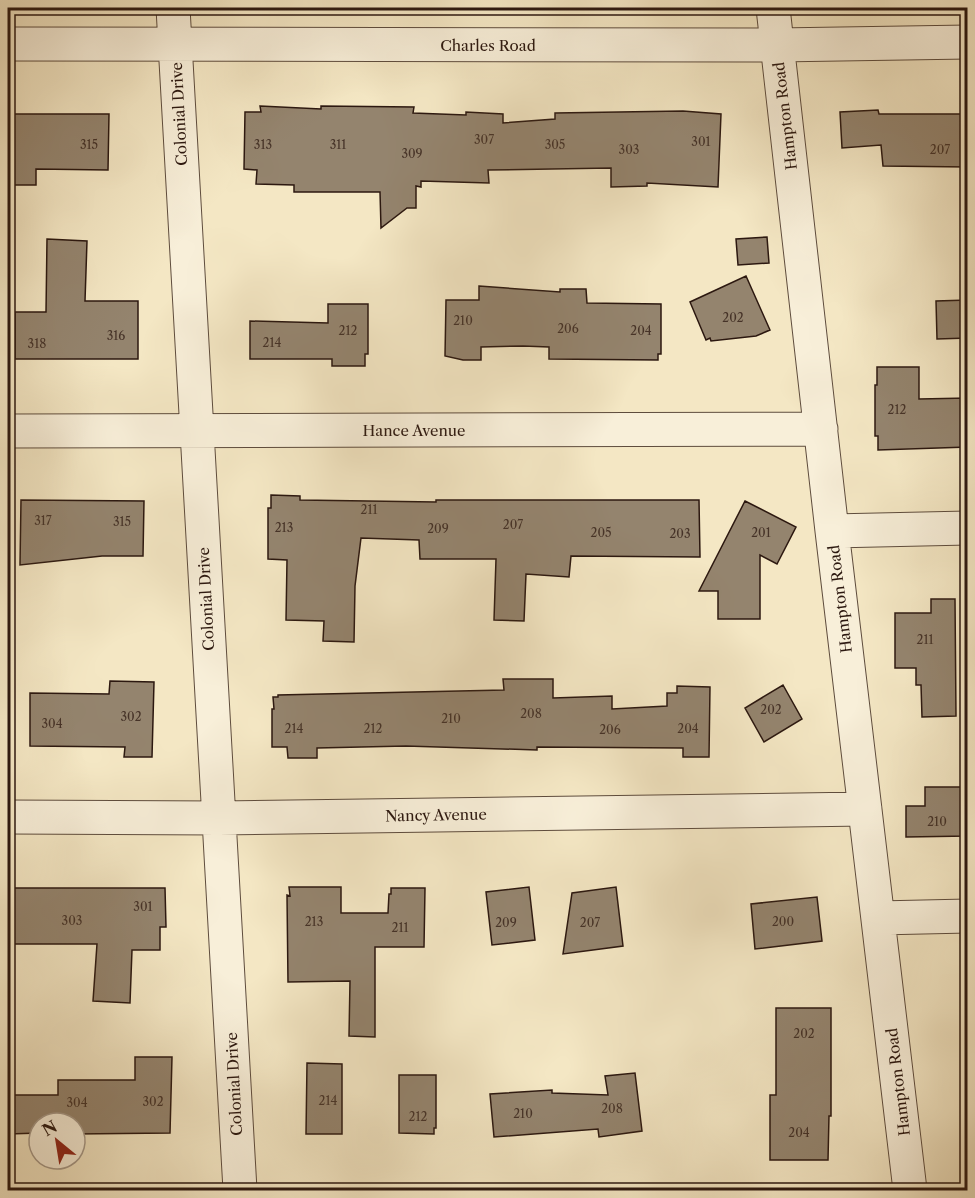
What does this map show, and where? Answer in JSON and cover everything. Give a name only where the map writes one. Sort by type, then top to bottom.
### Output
[{"type":"street","name":"Colonial Drive","points":[[173,8],[240,1191]]},
{"type":"street","name":"Hampton Road","points":[[773,8],[910,1191]]},
{"type":"street","name":"Charles Road","points":[[8,44],[777,45],[968,42]]},
{"type":"street","name":"Hance Avenue","points":[[8,431],[821,429]]},
{"type":"street","points":[[832,531],[968,528]]},
{"type":"street","name":"Nancy Avenue","points":[[8,817],[219,818],[865,809]]},
{"type":"street","points":[[878,918],[968,916]]},
{"type":"building","points":[[260,106],[321,109],[321,106],[414,107],[413,113],[503,114],[503,123],[555,119],[555,113],[683,111],[721,114],[718,187],[647,183],[647,186],[611,187],[611,168],[488,170],[489,183],[421,181],[421,187],[416,186],[416,208],[407,208],[381,228],[380,192],[294,192],[294,185],[256,184],[257,170],[244,169],[245,112],[261,112]]},
{"type":"building","points":[[878,110],[879,114],[968,114],[968,167],[883,166],[881,145],[842,148],[840,112]]},
{"type":"building","points":[[8,114],[109,114],[108,170],[36,169],[36,185],[8,185]]},
{"type":"building","points":[[767,237],[769,263],[738,265],[736,239]]},
{"type":"building","points":[[47,239],[87,241],[85,301],[138,301],[138,359],[15,359],[15,312],[46,312]]},
{"type":"building","points":[[746,276],[770,330],[756,336],[706,340],[690,302]]},
{"type":"building","points":[[479,286],[560,292],[560,289],[586,289],[587,303],[661,304],[661,354],[658,354],[658,360],[549,359],[549,347],[523,346],[481,347],[481,360],[463,360],[445,356],[446,300],[479,300]]},
{"type":"building","points":[[968,300],[968,338],[937,339],[936,301]]},
{"type":"building","points":[[328,304],[368,304],[368,354],[365,354],[365,366],[332,366],[332,359],[250,359],[250,321],[328,323]]},
{"type":"building","points":[[877,367],[919,367],[919,399],[968,398],[968,447],[878,450],[878,436],[875,436]]},
{"type":"building","points":[[271,495],[300,496],[300,500],[436,502],[436,500],[699,500],[700,557],[571,556],[569,577],[526,574],[524,621],[494,620],[496,559],[420,559],[419,540],[361,538],[355,586],[354,642],[323,641],[324,621],[286,620],[287,560],[268,559],[268,508],[271,508]]},
{"type":"building","points":[[21,500],[144,501],[143,556],[102,556],[20,565]]},
{"type":"building","points":[[745,501],[796,527],[777,564],[760,555],[760,619],[718,619],[718,591],[699,591]]},
{"type":"building","points":[[931,599],[955,599],[956,716],[922,717],[921,685],[916,685],[916,668],[895,668],[895,613],[931,613]]},
{"type":"building","points":[[503,679],[553,679],[553,698],[612,696],[612,709],[667,706],[667,693],[677,693],[677,686],[710,687],[709,757],[683,757],[683,748],[537,747],[537,750],[406,746],[317,748],[317,758],[288,758],[287,747],[272,747],[273,697],[278,697],[278,695],[504,690]]},
{"type":"building","points":[[110,681],[154,682],[152,757],[124,757],[125,747],[30,746],[30,693],[109,694]]},
{"type":"building","points":[[783,685],[802,719],[764,742],[745,708]]},
{"type":"building","points":[[925,787],[968,787],[968,836],[906,837],[906,806],[925,806]]},
{"type":"building","points":[[289,887],[341,887],[341,913],[388,913],[391,888],[425,888],[424,947],[375,947],[375,1037],[349,1036],[350,981],[288,982],[287,895],[290,896]]},
{"type":"building","points":[[529,887],[535,940],[492,945],[486,892]]},
{"type":"building","points":[[616,887],[623,946],[563,954],[572,893]]},
{"type":"building","points":[[8,888],[165,888],[166,927],[160,927],[160,950],[132,950],[130,1003],[93,1001],[97,944],[8,944]]},
{"type":"building","points":[[817,897],[822,941],[755,949],[751,904]]},
{"type":"building","points":[[776,1008],[831,1008],[831,1116],[829,1116],[828,1160],[770,1160],[770,1095],[776,1095]]},
{"type":"building","points":[[135,1057],[172,1057],[170,1133],[87,1134],[87,1111],[27,1111],[27,1133],[8,1134],[8,1095],[58,1095],[58,1080],[135,1080]]},
{"type":"building","points":[[307,1063],[342,1064],[342,1134],[306,1134]]},
{"type":"building","points":[[635,1073],[642,1131],[599,1137],[598,1129],[494,1137],[490,1094],[552,1090],[552,1093],[608,1095],[605,1076]]},
{"type":"building","points":[[399,1075],[436,1075],[434,1134],[399,1133]]}]
